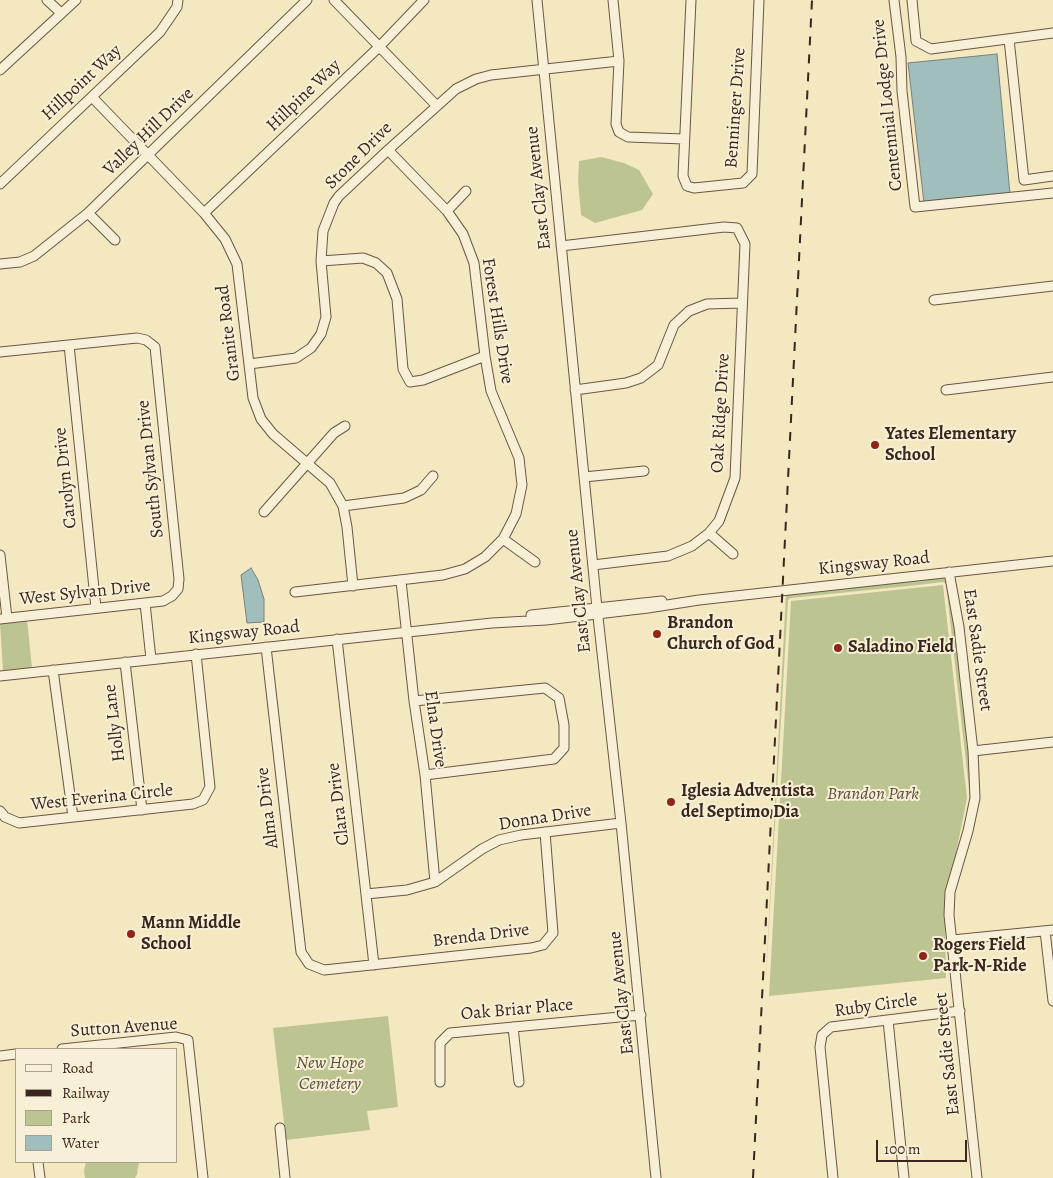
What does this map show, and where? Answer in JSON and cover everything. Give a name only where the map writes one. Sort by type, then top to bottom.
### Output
[{"type":"street","points":[[47,0],[61,13]]},
{"type":"street","points":[[0,70],[76,0]]},
{"type":"street","name":"Hillpoint Way","points":[[0,184],[160,32],[177,7],[178,0]]},
{"type":"street","name":"Valley Hill Drive","points":[[0,264],[20,262],[34,256],[88,213],[307,0]]},
{"type":"street","points":[[334,0],[436,105]]},
{"type":"street","name":"Hillpine Way","points":[[204,213],[379,46],[424,0]]},
{"type":"street","name":"East Clay Avenue","points":[[537,0],[597,611],[641,1015],[656,1178]]},
{"type":"street","points":[[613,0],[619,61],[616,124],[619,132],[628,137],[684,139]]},
{"type":"street","name":"Benninger Drive","points":[[691,0],[683,176],[687,186],[694,188],[743,183],[752,174],[759,0]]},
{"type":"street","name":"Centennial Lodge Drive","points":[[894,0],[915,207],[1053,193]]},
{"type":"street","points":[[912,0],[916,41],[931,49],[1053,33]]},
{"type":"street","points":[[1009,39],[1024,180],[1053,176]]},
{"type":"street","name":"Stone Drive","points":[[249,364],[296,358],[311,348],[321,334],[326,317],[321,260],[323,231],[334,204],[339,196],[436,105],[456,89],[476,78],[544,68],[619,61]]},
{"type":"street","name":"Granite Road","points":[[92,97],[204,213],[225,239],[237,264],[253,398],[260,419],[273,434],[330,483],[343,506],[353,586]]},
{"type":"street","name":"Forest Hills Drive","points":[[295,592],[401,581],[443,575],[465,569],[485,557],[503,539],[516,514],[522,485],[519,458],[492,392],[485,356],[474,263],[463,234],[447,211],[388,150]]},
{"type":"street","points":[[447,211],[466,191]]},
{"type":"street","points":[[88,213],[115,240]]},
{"type":"street","name":"Oak Ridge Drive","points":[[561,246],[724,227],[737,228],[745,244],[735,478],[719,521],[709,533],[692,546],[668,556],[593,565]]},
{"type":"street","points":[[321,260],[363,258],[376,263],[388,273],[397,299],[404,369],[410,382],[423,380],[485,356]]},
{"type":"street","points":[[934,300],[1053,286]]},
{"type":"street","points":[[575,390],[626,383],[640,378],[658,366],[674,325],[689,311],[707,304],[742,303]]},
{"type":"street","name":"South Sylvan Drive","points":[[69,345],[137,338],[146,340],[155,348],[179,579],[178,589],[172,596]]},
{"type":"street","points":[[0,352],[69,345]]},
{"type":"street","name":"Carolyn Drive","points":[[69,345],[96,608]]},
{"type":"street","points":[[946,390],[1053,377]]},
{"type":"street","points":[[264,512],[334,433],[345,426]]},
{"type":"street","points":[[584,477],[644,471]]},
{"type":"street","points":[[343,506],[404,498],[421,490],[433,476]]},
{"type":"street","points":[[709,533],[733,554]]},
{"type":"street","points":[[503,539],[535,562]]},
{"type":"street","points":[[0,554],[3,618]]},
{"type":"street","name":"Kingsway Road","points":[[0,676],[492,622],[544,614],[597,611],[648,602],[699,600],[1053,561]]},
{"type":"street","name":"East Sadie Street","points":[[949,572],[959,627],[973,751],[975,798],[968,831],[950,892],[949,915],[976,1178]]},
{"type":"street","name":"Elna Drive","points":[[401,581],[414,701],[425,775],[435,882]]},
{"type":"street","name":"West Sylvan Drive","points":[[3,618],[163,601],[172,596]]},
{"type":"street","points":[[145,603],[151,659]]},
{"type":"street","name":"Clara Drive","points":[[337,639],[374,965]]},
{"type":"street","name":"Alma Drive","points":[[266,647],[301,952],[309,964]]},
{"type":"street","name":"West Everina Circle","points":[[3,814],[19,823],[193,804],[203,800],[210,787],[196,654]]},
{"type":"street","name":"Holly Lane","points":[[125,662],[142,810]]},
{"type":"street","points":[[53,670],[73,817]]},
{"type":"street","points":[[414,701],[545,688],[558,698],[564,725],[564,748],[554,759],[425,775]]},
{"type":"street","points":[[973,751],[1053,742]]},
{"type":"street","name":"Donna Drive","points":[[366,894],[407,890],[435,882],[498,840],[544,832],[621,823]]},
{"type":"street","name":"Brenda Drive","points":[[309,964],[324,970],[531,948],[543,944],[553,932],[544,832]]},
{"type":"street","points":[[952,940],[1049,930],[1053,1002]]},
{"type":"street","name":"Ruby Circle","points":[[833,1178],[820,1047],[822,1035],[831,1027],[960,1011]]},
{"type":"street","name":"Oak Briar Place","points":[[440,1082],[440,1043],[450,1033],[641,1015]]},
{"type":"street","points":[[888,1020],[904,1178]]},
{"type":"street","points":[[513,1027],[519,1082]]},
{"type":"street","name":"Sutton Avenue","points":[[72,1048],[176,1037],[188,1040],[203,1178]]},
{"type":"street","points":[[0,1056],[15,1054]]},
{"type":"street","points":[[280,1128],[286,1178]]},
{"type":"street","points":[[38,1163],[40,1178]]},
{"type":"green space","points":[[601,157],[624,163],[639,170],[653,194],[642,210],[595,223],[581,215],[578,180],[579,161]]},
{"type":"green space","points":[[946,576],[955,627],[970,751],[971,798],[961,842],[970,798],[946,584],[943,582],[791,598],[788,600],[765,995],[786,594]]},
{"type":"green space","name":"Brandon Park","points":[[943,585],[967,798],[945,908],[946,978],[769,996],[791,601]]},
{"type":"green space","points":[[27,619],[32,668],[3,671],[0,623]]},
{"type":"green space","name":"New Hope Cemetery","points":[[388,1016],[398,1107],[367,1111],[370,1130],[286,1140],[273,1028]]},
{"type":"green space","points":[[86,1163],[139,1163],[135,1178],[85,1178]]},
{"type":"water","points":[[997,54],[1010,194],[924,203],[908,63]]},
{"type":"water","points":[[251,568],[258,580],[264,599],[264,622],[247,623],[241,575]]},
{"type":"railway","points":[[753,1178],[812,0]]},
{"type":"place","name":"Yates Elementary School","points":[[875,445]]},
{"type":"place","name":"Brandon Church of God","points":[[657,634]]},
{"type":"place","name":"Saladino Field","points":[[838,648]]},
{"type":"place","name":"Iglesia Adventista del Septimo Dia","points":[[671,802]]},
{"type":"place","name":"Mann Middle School","points":[[131,934]]},
{"type":"place","name":"Rogers Field Park-N-Ride","points":[[923,956]]}]
